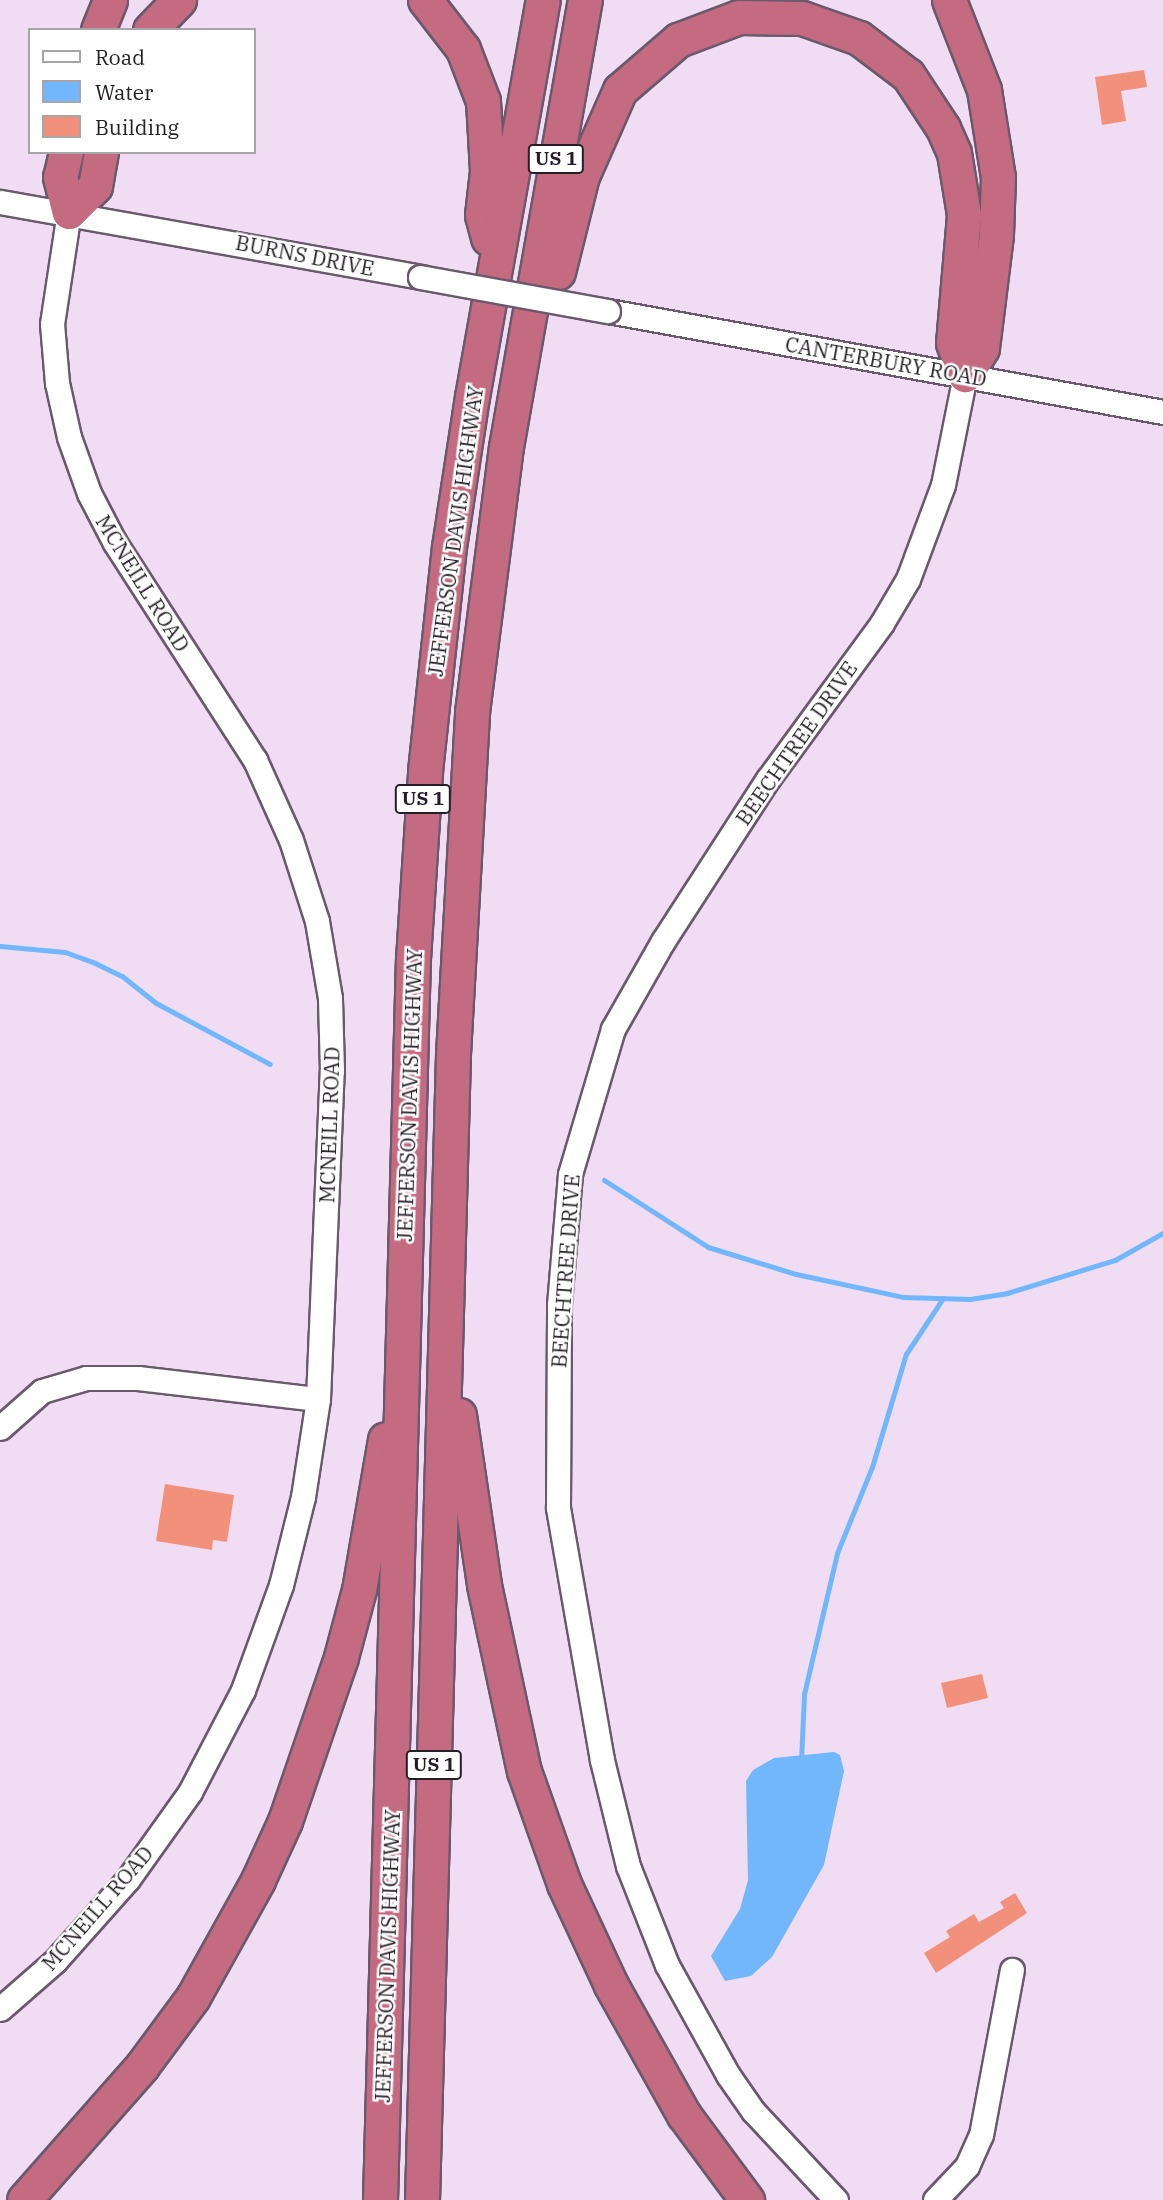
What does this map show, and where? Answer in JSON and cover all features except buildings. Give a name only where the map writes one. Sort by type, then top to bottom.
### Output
[{"type":"highway","points":[[99,28],[110,0]]},
{"type":"highway","points":[[152,28],[179,0]]},
{"type":"highway","points":[[425,0],[463,49],[483,101],[487,171],[482,215],[495,267]]},
{"type":"highway","name":"JEFFERSON DAVIS HIGHWAY","points":[[380,2200],[413,959],[425,771],[450,547],[495,267],[543,0]]},
{"type":"highway","name":"JEFFERSON DAVIS HIGHWAY","points":[[422,2200],[459,901],[472,712],[528,318],[585,0]]},
{"type":"highway","points":[[948,0],[984,90],[998,177],[996,235],[982,348],[965,375]]},
{"type":"highway","points":[[528,318],[558,273],[582,176],[620,90],[678,40],[739,17],[802,18],[859,38],[898,68],[924,95],[943,128],[954,153],[964,215],[953,343],[965,375]]},
{"type":"highway","points":[[66,154],[60,177],[69,212]]},
{"type":"highway","points":[[69,212],[95,186],[101,154]]},
{"type":"highway","points":[[446,1330],[484,1585],[524,1771],[564,1884],[611,1985],[684,2115],[747,2200]]},
{"type":"highway","points":[[24,2200],[101,2117],[192,1997],[252,1891],[285,1821],[318,1730],[359,1590],[404,1337]]},
{"type":"street","name":"BURNS DRIVE","points":[[0,202],[69,212],[608,311]]},
{"type":"street","name":"MCNEILL ROAD","points":[[0,2009],[55,1961],[128,1879],[190,1792],[243,1690],[281,1585],[303,1497],[318,1399],[332,1071],[330,998],[317,921],[291,840],[255,760],[115,544],[89,494],[69,437],[57,383],[52,324],[69,212]]},
{"type":"street","name":"CANTERBURY ROAD","points":[[608,311],[1163,412]]},
{"type":"street","name":"BEECHTREE DRIVE","points":[[836,2200],[753,2111],[729,2075],[667,1965],[628,1866],[602,1760],[558,1507],[559,1304],[570,1174],[613,1029],[663,941],[768,779],[882,623],[908,579],[943,485],[965,375]]},
{"type":"street","points":[[0,1428],[42,1391],[86,1378],[138,1378],[318,1399]]},
{"type":"street","points":[[935,2200],[967,2166],[981,2135],[1012,1970]]},
{"type":"water","points":[[834,1752],[840,1755],[844,1771],[824,1865],[772,1957],[751,1976],[725,1981],[711,1956],[740,1909],[748,1880],[746,1781],[753,1770],[774,1758]]},
{"type":"waterway","points":[[0,946],[65,952],[95,963],[122,976],[156,1003],[270,1064]]},
{"type":"waterway","points":[[604,1180],[708,1247],[796,1274],[903,1297],[970,1299],[1007,1293],[1115,1260],[1163,1233]]},
{"type":"waterway","points":[[801,1761],[804,1694],[837,1553],[872,1467],[906,1354],[943,1298]]}]
